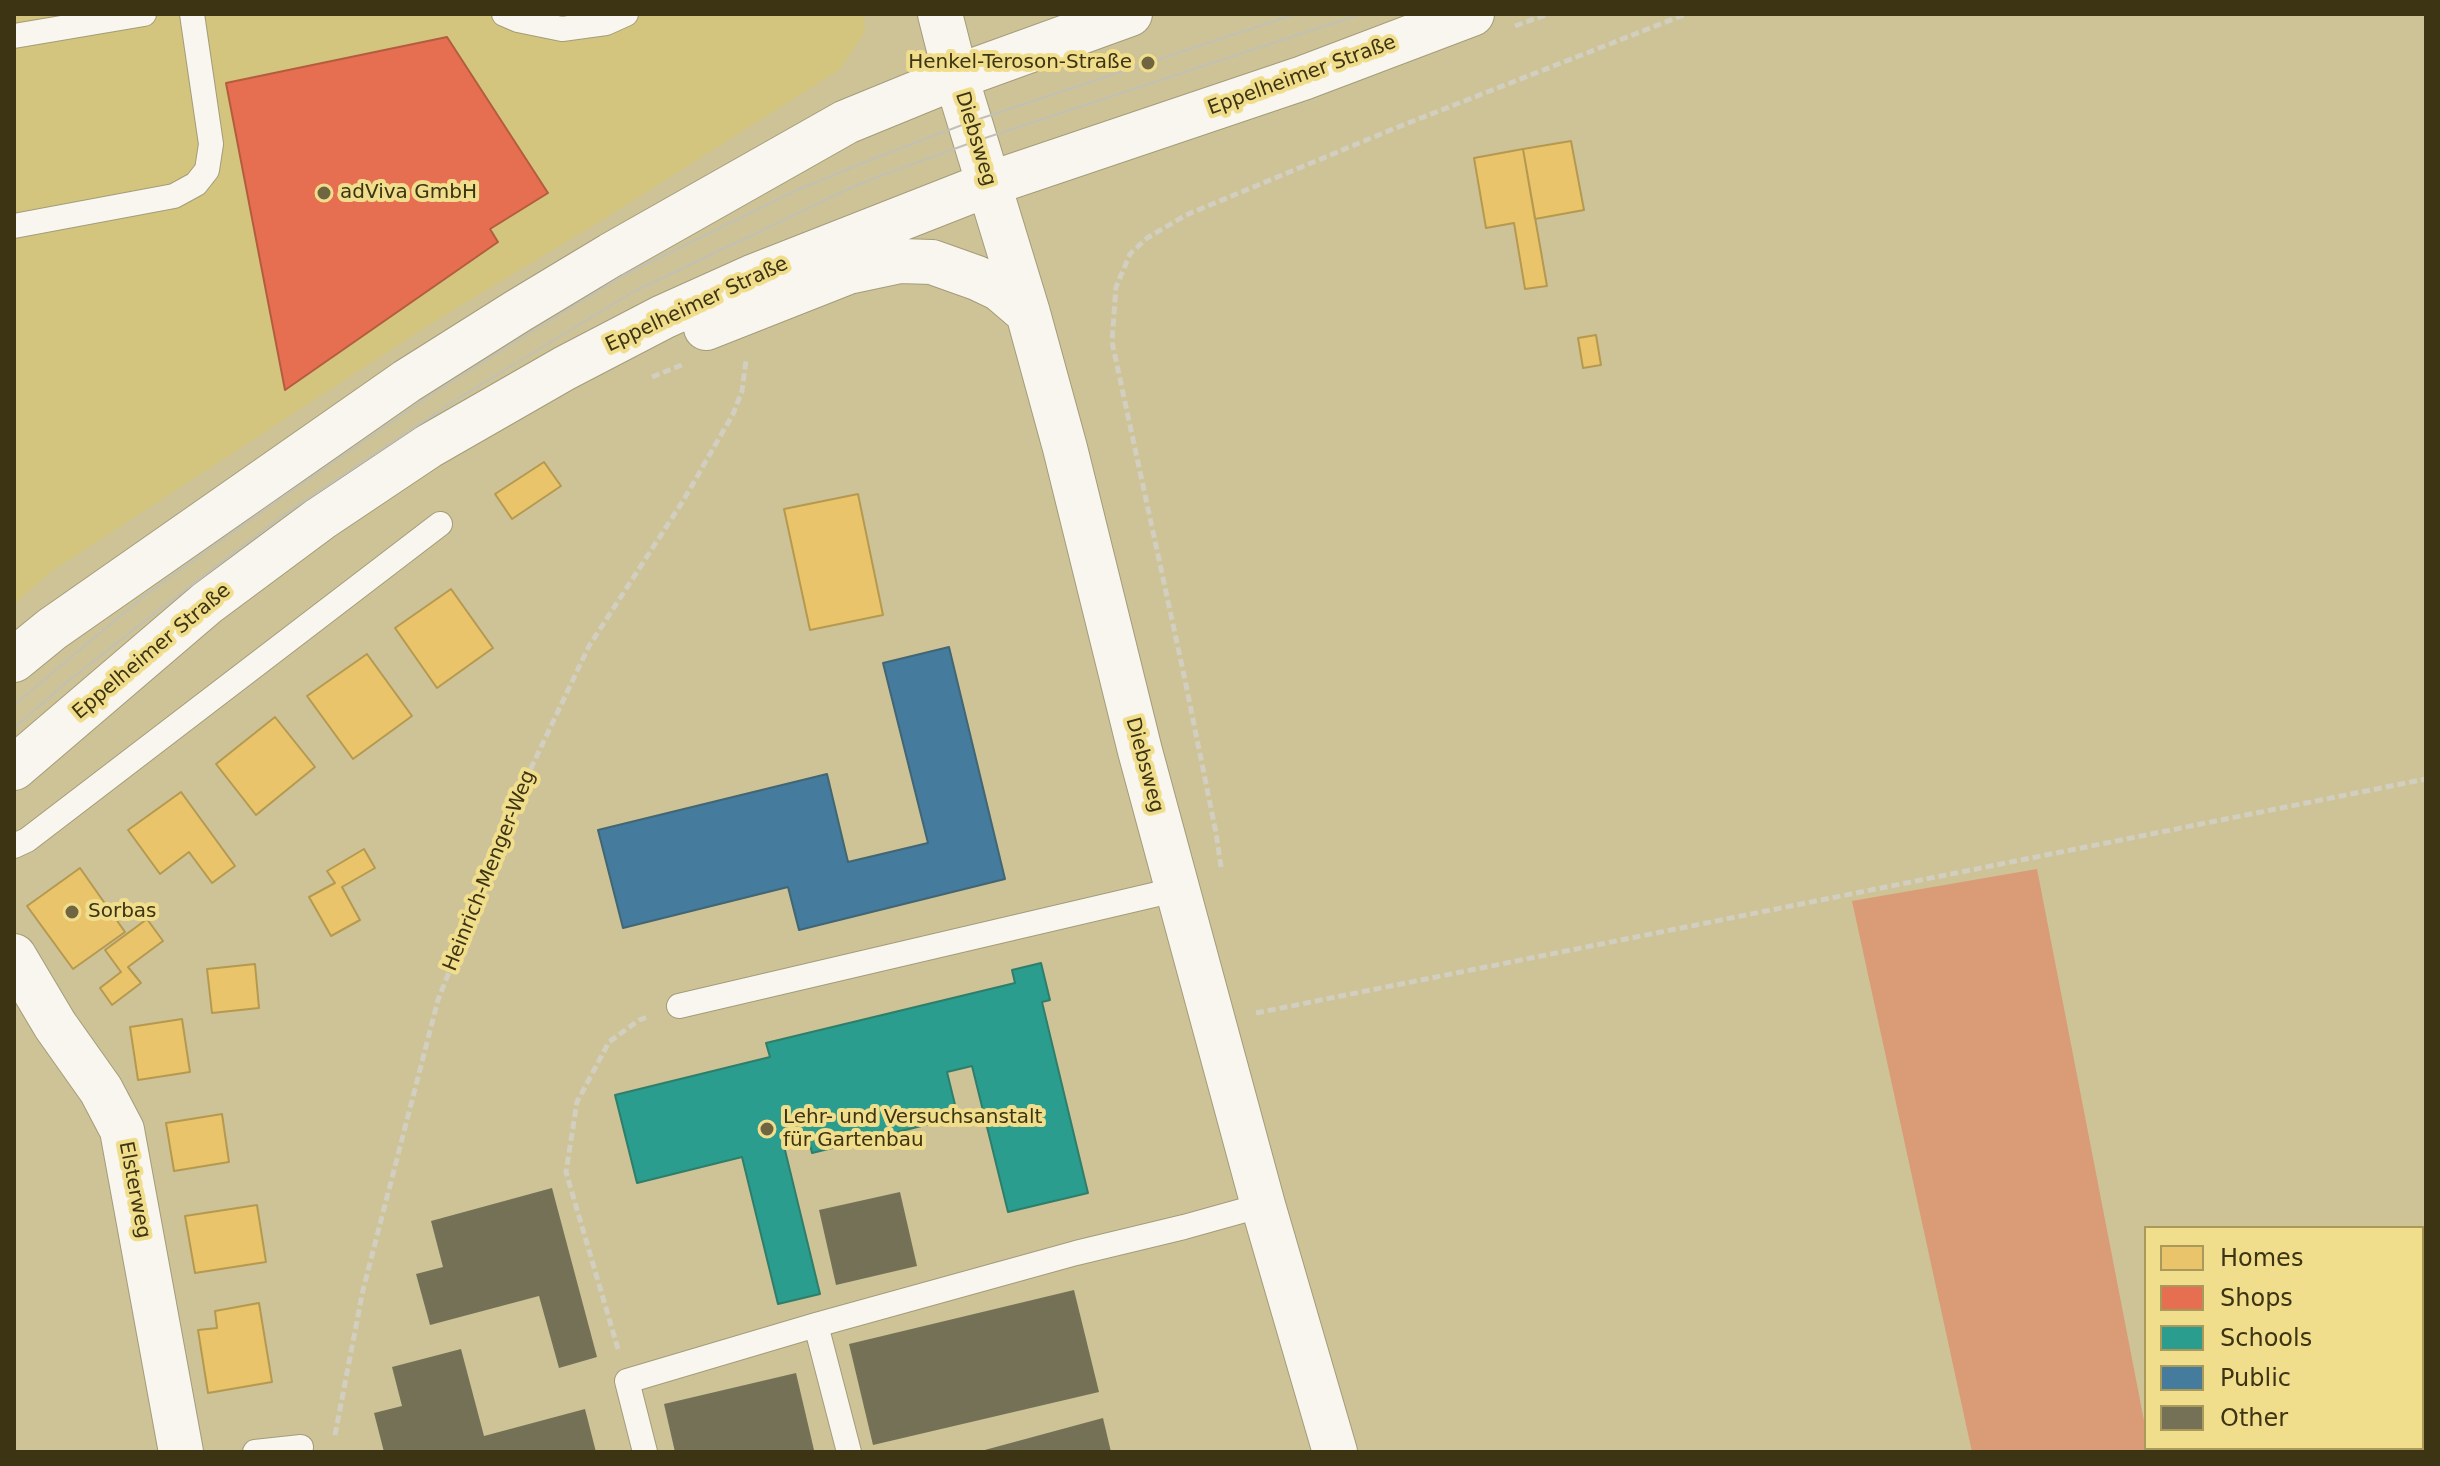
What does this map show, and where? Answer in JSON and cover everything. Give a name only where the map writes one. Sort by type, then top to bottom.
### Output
[{"type":"main road","points":[[940,14],[956,77]]},
{"type":"main road","points":[[14,660],[52,629],[407,381],[611,255],[846,122],[956,77],[1130,14]]},
{"type":"main road","name":"Eppelheimer Straße","points":[[14,768],[207,603],[320,519],[429,446],[565,368],[663,317],[752,277],[989,184],[1303,78],[1472,14]]},
{"type":"main road","name":"Diebsweg","points":[[956,77],[1028,313],[1065,448],[1128,709],[1263,1205],[1335,1452]]},
{"type":"main road","points":[[565,368],[626,353],[713,325],[848,272],[900,261],[932,262],[977,278],[1000,289],[1028,313]]},
{"type":"main road","name":"Elsterweg","points":[[14,956],[55,1025],[101,1090],[122,1130],[181,1452]]},
{"type":"lane","points":[[14,36],[144,14]]},
{"type":"lane","points":[[14,226],[174,196],[196,184],[207,170],[211,144],[192,14]]},
{"type":"lane","points":[[504,14],[562,29],[606,23],[626,14]]},
{"type":"lane","points":[[14,846],[27,840],[440,524]]},
{"type":"lane","points":[[679,1006],[1179,889]]},
{"type":"lane","points":[[645,1452],[627,1381],[1076,1253],[1263,1205]]},
{"type":"lane","points":[[816,1325],[849,1452]]},
{"type":"lane","points":[[255,1452],[301,1447],[300,1452]]},
{"type":"path","points":[[1222,878],[1188,695],[1112,342],[1116,287],[1130,254],[1147,238],[1186,215],[1393,129],[1686,14]]},
{"type":"path","name":"Heinrich-Menger-Weg","points":[[333,1445],[363,1290],[438,1000],[523,785],[589,646],[683,501],[733,414],[742,391],[747,352]]},
{"type":"path","points":[[1215,1021],[2426,779]]},
{"type":"path","points":[[627,1381],[566,1172],[577,1102],[609,1042],[639,1020],[679,1006]]},
{"type":"shaded area","points":[[14,14],[864,14],[865,32],[839,70],[599,222],[435,321],[52,571],[14,604]]},
{"type":"shaded area","points":[[2037,869],[2144,1421],[2144,1450],[2150,1452],[1972,1452],[1852,901]]},
{"type":"building: Homes","points":[[1571,141],[1584,210],[1535,219],[1523,149]]},
{"type":"building: Homes","points":[[1523,149],[1547,286],[1525,289],[1514,223],[1486,228],[1474,158]]},
{"type":"building: Homes","points":[[1596,335],[1601,365],[1583,368],[1578,338]]},
{"type":"building: Homes","points":[[544,462],[561,486],[512,519],[495,494]]},
{"type":"building: Homes","points":[[858,494],[883,615],[810,630],[784,509]]},
{"type":"building: Homes","points":[[451,589],[493,648],[437,688],[395,628]]},
{"type":"building: Homes","points":[[367,654],[412,716],[353,759],[307,696]]},
{"type":"building: Homes","points":[[275,717],[315,767],[256,815],[216,764]]},
{"type":"building: Homes","points":[[181,792],[235,866],[212,883],[189,852],[160,874],[128,830]]},
{"type":"building: Homes","points":[[364,849],[375,868],[342,887],[360,920],[331,936],[309,897],[335,883],[327,871]]},
{"type":"building: Homes","points":[[80,868],[125,932],[73,969],[27,906]]},
{"type":"building: Homes","points":[[147,919],[163,941],[128,967],[141,983],[112,1005],[100,988],[121,972],[105,950]]},
{"type":"building: Homes","points":[[255,964],[259,1008],[212,1013],[207,969]]},
{"type":"building: Homes","points":[[182,1019],[190,1072],[138,1080],[130,1027]]},
{"type":"building: Homes","points":[[222,1114],[229,1162],[174,1171],[166,1123]]},
{"type":"building: Homes","points":[[257,1205],[266,1262],[195,1273],[185,1216]]},
{"type":"building: Homes","points":[[259,1303],[272,1382],[208,1393],[198,1330],[217,1328],[215,1311]]},
{"type":"building: Shops","points":[[447,37],[548,193],[490,229],[498,242],[285,390],[226,83]]},
{"type":"building: Schools","name":"Lehr- und Versuchsanstalt für Gartenbau","points":[[1041,963],[1050,1000],[1042,1002],[1088,1193],[1008,1212],[972,1066],[947,1072],[958,1117],[812,1153],[809,1140],[784,1146],[820,1294],[778,1304],[742,1157],[637,1183],[615,1095],[770,1057],[766,1043],[1015,983],[1012,970]]},
{"type":"building: Public","points":[[949,647],[1005,879],[799,930],[788,887],[623,928],[598,830],[827,774],[848,862],[928,843],[883,663]]},
{"type":"building: Other","points":[[552,1188],[597,1357],[559,1368],[539,1296],[430,1325],[416,1274],[443,1267],[431,1221]]},
{"type":"building: Other","points":[[900,1192],[917,1266],[836,1285],[819,1210]]},
{"type":"building: Other","points":[[1074,1290],[1099,1392],[873,1445],[849,1344]]},
{"type":"building: Other","points":[[461,1349],[484,1436],[585,1409],[596,1452],[384,1452],[374,1413],[402,1406],[392,1367]]},
{"type":"building: Other","points":[[796,1373],[814,1450],[675,1452],[664,1404]]},
{"type":"building: Other","points":[[1103,1418],[1111,1452],[981,1452],[981,1451]]},
{"type":"tram line","points":[[14,705],[143,597],[271,505],[443,387],[622,276],[797,190],[875,158],[970,122],[1296,14]]},
{"type":"tram line","points":[[14,728],[67,682],[282,516],[454,401],[633,292],[888,173],[1361,14]]},
{"type":"place","name":"Henkel-Teroson-Straße","points":[[1148,63]]},
{"type":"place","name":"adViva GmbH","points":[[324,193]]},
{"type":"place","name":"Sorbas","points":[[72,912]]},
{"type":"place","name":"Lehr- und Versuchsanstalt für Gartenbau","points":[[767,1129]]}]
